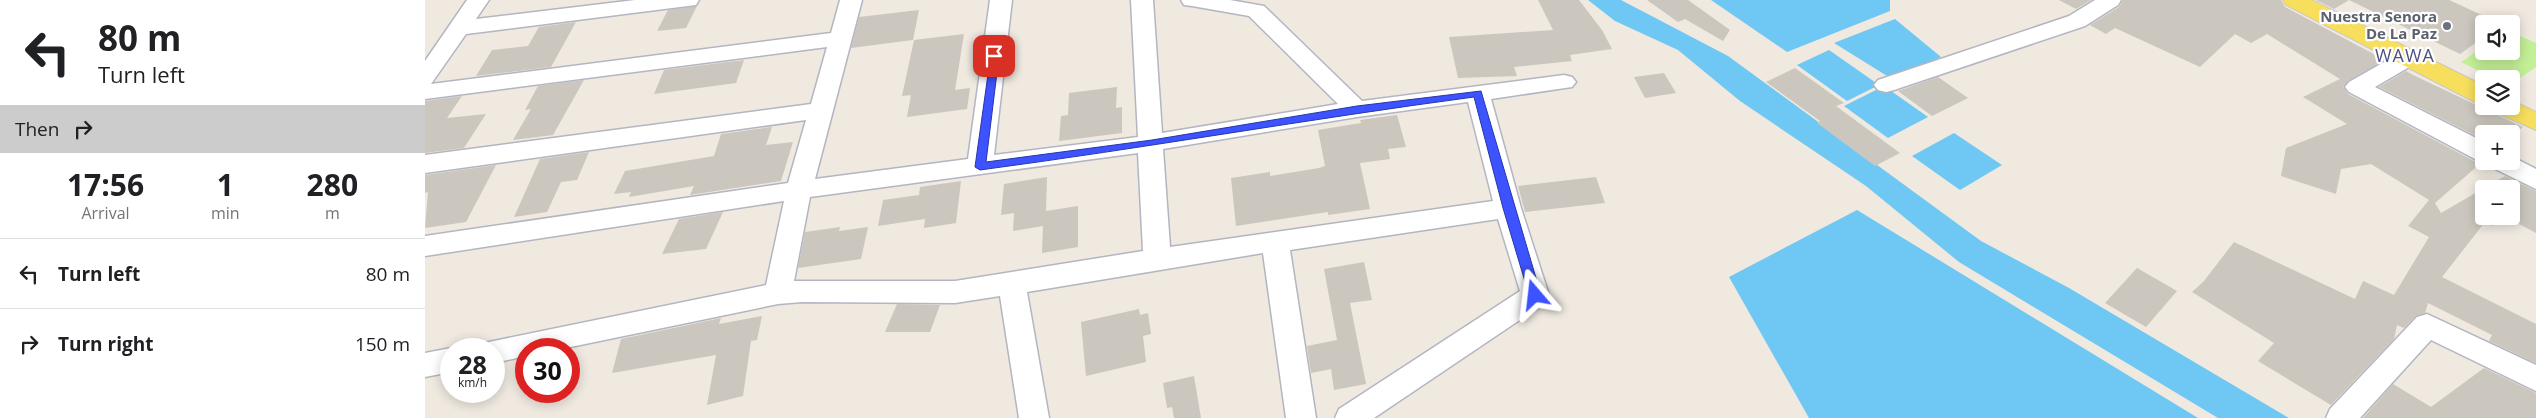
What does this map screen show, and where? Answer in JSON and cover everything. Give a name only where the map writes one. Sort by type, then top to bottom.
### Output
[{"type":"main road","points":[[2294,0],[2475,92]]},
{"type":"main road","points":[[2520,112],[2533,117]]},
{"type":"street","points":[[425,78],[477,0]]},
{"type":"street","points":[[459,28],[688,0]]},
{"type":"street","points":[[778,293],[799,190],[851,0]]},
{"type":"street","points":[[980,167],[1001,0]]},
{"type":"street","points":[[1142,0],[1152,143],[1157,259]]},
{"type":"street","points":[[1191,0],[1256,11],[1357,109]]},
{"type":"street","points":[[1886,86],[2077,21],[2110,0]]},
{"type":"street","points":[[425,92],[840,39]]},
{"type":"street","points":[[2408,58],[2357,88],[2475,148]]},
{"type":"street","points":[[425,246],[799,190],[1152,143],[1357,109],[1564,82]]},
{"type":"street","points":[[1350,418],[1535,295],[1478,93]]},
{"type":"street","points":[[425,164],[821,110]]},
{"type":"street","points":[[2517,170],[2536,180]]},
{"type":"street","points":[[505,349],[778,293],[802,291],[955,292],[1157,259],[1275,244],[1509,208]]},
{"type":"street","points":[[1275,244],[1301,418]]},
{"type":"street","points":[[1012,284],[1034,418]]},
{"type":"street","points":[[2341,418],[2427,325],[2536,379]]},
{"type":"street","points":[[425,365],[440,362]]},
{"type":"green space","points":[[2520,36],[2536,43],[2536,67],[2520,78],[2520,70],[2477,70],[2461,62],[2475,53],[2475,60],[2520,60]]},
{"type":"water","points":[[1588,0],[1621,0],[1728,56],[1981,241],[2069,288],[2289,418],[2218,418],[1959,262],[1866,186],[1740,101],[1678,50],[1615,21]]},
{"type":"water","points":[[1711,0],[1890,0],[1890,11],[1787,52]]},
{"type":"water","points":[[1895,19],[1941,57],[1892,79],[1834,43]]},
{"type":"water","points":[[1829,50],[1879,85],[1847,101],[1797,65]]},
{"type":"water","points":[[1884,86],[1928,117],[1888,138],[1844,106]]},
{"type":"water","points":[[1954,133],[2002,165],[1960,190],[1912,156]]},
{"type":"water","points":[[1857,210],[2198,418],[1809,418],[1729,277]]},
{"type":"building","points":[[1538,0],[1579,0],[1602,30],[1612,49],[1570,55],[1572,61],[1514,67],[1517,76],[1458,78],[1449,37],[1553,30]]},
{"type":"building","points":[[1647,0],[1688,0],[1730,30],[1723,41],[1685,19],[1678,22]]},
{"type":"building","points":[[2059,0],[2091,0],[2076,9]]},
{"type":"building","points":[[2123,0],[2281,0],[2285,7],[2385,60],[2348,81],[2343,87],[2348,94],[2475,161],[2475,168],[2435,203],[2441,213],[2475,193],[2475,225],[2483,225],[2442,277],[2536,324],[2536,363],[2489,341],[2492,335],[2428,303],[2425,313],[2416,316],[2404,328],[2397,325],[2394,339],[2331,405],[2258,361],[2274,343],[2192,292],[2204,281],[2234,242],[2355,299],[2363,281],[2394,295],[2429,237],[2408,226],[2429,200],[2371,164],[2341,169],[2336,194],[2281,176],[2286,148],[2347,124],[2303,97],[2340,79],[2267,34],[2251,43],[2235,34],[2200,67],[2115,28],[2106,34],[2090,25],[2119,7]]},
{"type":"building","points":[[2316,0],[2349,0],[2334,9]]},
{"type":"building","points":[[2349,0],[2449,0],[2482,15],[2475,15],[2475,43],[2460,54]]},
{"type":"building","points":[[697,6],[686,28],[657,31],[668,10]]},
{"type":"building","points":[[919,10],[913,40],[851,48],[859,17]]},
{"type":"building","points":[[576,22],[551,67],[476,76],[492,50],[528,46],[539,27]]},
{"type":"building","points":[[964,34],[955,90],[970,88],[967,109],[907,117],[911,95],[902,96],[914,40]]},
{"type":"building","points":[[744,60],[736,83],[654,94],[664,70]]},
{"type":"building","points":[[1795,68],[1844,103],[1836,106],[1900,153],[1875,166],[1817,123],[1820,121],[1766,82]]},
{"type":"building","points":[[2406,71],[2475,104],[2475,115],[2498,115],[2519,125],[2475,125],[2475,135],[2379,87]]},
{"type":"building","points":[[1664,73],[1676,93],[1645,98],[1634,77]]},
{"type":"building","points":[[1938,77],[1968,98],[1932,116],[1898,91]]},
{"type":"building","points":[[584,80],[553,135],[513,140],[531,109],[525,110],[538,86]]},
{"type":"building","points":[[1117,87],[1116,108],[1122,107],[1122,133],[1059,141],[1061,116],[1068,115],[1069,93]]},
{"type":"building","points":[[462,96],[447,118],[486,114],[464,148],[425,153],[425,101]]},
{"type":"building","points":[[1397,115],[1406,147],[1388,149],[1390,159],[1360,163],[1370,209],[1328,215],[1328,212],[1236,226],[1231,178],[1270,172],[1270,176],[1325,166],[1318,130],[1361,123],[1360,120]]},
{"type":"building","points":[[772,127],[766,145],[793,142],[781,181],[690,195],[694,186],[629,197],[631,192],[614,194],[625,171],[714,156],[721,134]]},
{"type":"building","points":[[589,152],[577,180],[561,182],[547,212],[514,217],[540,159]]},
{"type":"building","points":[[496,165],[466,222],[425,228],[428,192],[425,193],[425,175]]},
{"type":"building","points":[[2505,176],[2513,180],[2498,180]]},
{"type":"building","points":[[1047,177],[1046,211],[1078,206],[1078,247],[1042,253],[1043,226],[1013,231],[1014,213],[1001,215],[1004,184]]},
{"type":"building","points":[[1596,177],[1605,203],[1525,212],[1518,186]]},
{"type":"building","points":[[961,181],[956,223],[924,228],[925,219],[878,226],[883,200],[919,195],[920,187]]},
{"type":"building","points":[[2520,183],[2536,191],[2536,233],[2520,224]]},
{"type":"building","points":[[723,212],[706,249],[662,254],[679,219]]},
{"type":"building","points":[[840,227],[839,231],[868,227],[861,259],[798,268],[805,232]]},
{"type":"building","points":[[1364,262],[1372,300],[1350,303],[1366,384],[1334,390],[1331,369],[1311,373],[1307,346],[1337,340],[1324,269]]},
{"type":"building","points":[[2137,268],[2177,291],[2146,327],[2105,303]]},
{"type":"building","points":[[897,304],[940,305],[930,332],[885,332]]},
{"type":"building","points":[[1139,309],[1140,315],[1148,313],[1151,334],[1143,336],[1146,362],[1086,376],[1081,322]]},
{"type":"building","points":[[762,316],[757,340],[751,341],[743,396],[707,405],[716,355],[612,373],[621,339],[721,318],[719,324]]},
{"type":"building","points":[[2484,368],[2536,393],[2536,418],[2363,418],[2393,384],[2431,407]]},
{"type":"building","points":[[1194,376],[1201,418],[1174,418],[1172,407],[1167,408],[1163,383]]},
{"type":"place","name":"Nuestra Senora De La Paz","points":[[2447,26]]},
{"type":"district","name":"WAWA","points":[[2405,56]]},
{"type":"route","points":[[994,56],[980,167],[1152,143],[1357,109],[1478,93],[1535,295]]}]
